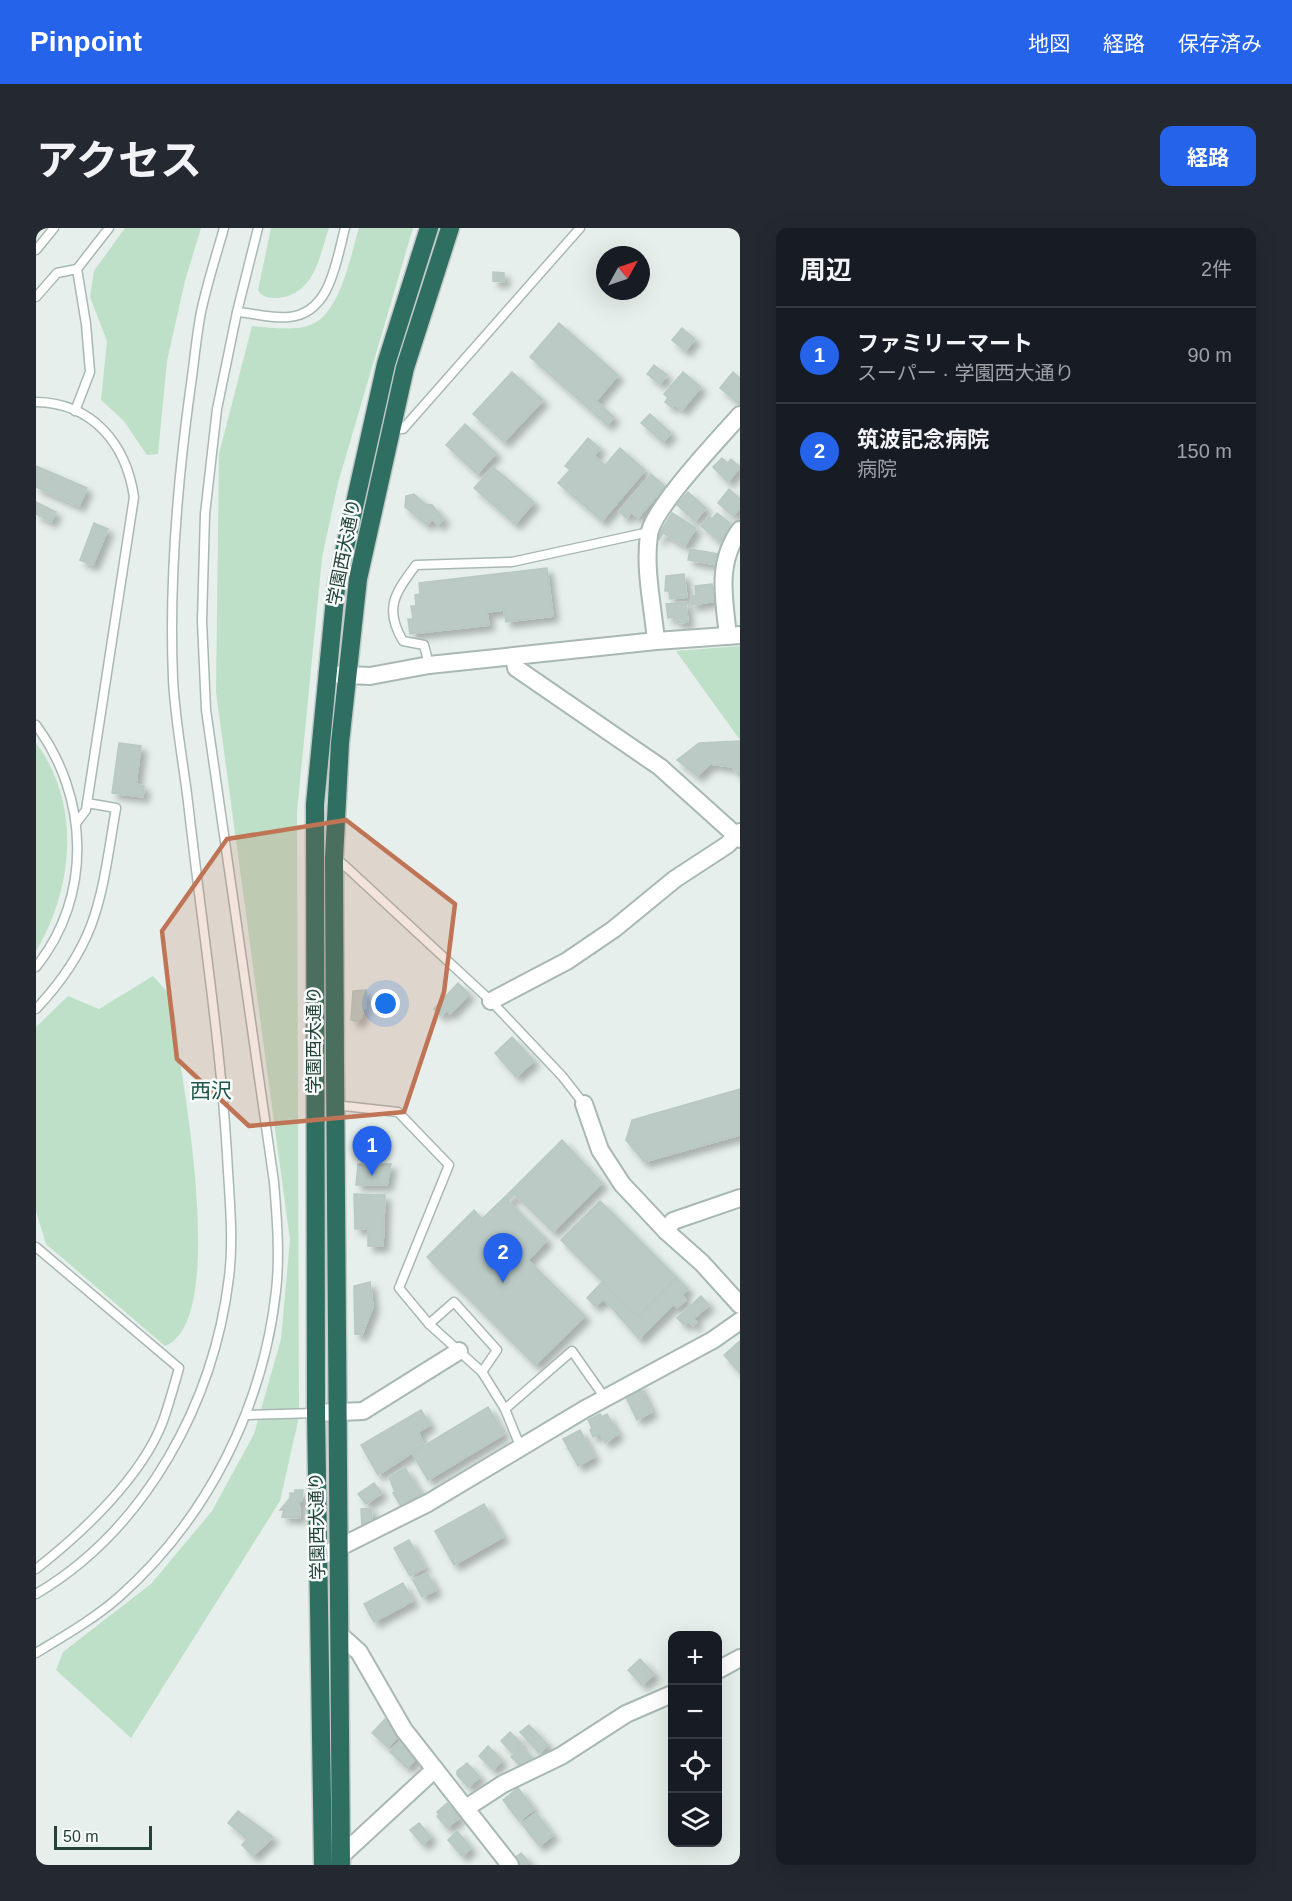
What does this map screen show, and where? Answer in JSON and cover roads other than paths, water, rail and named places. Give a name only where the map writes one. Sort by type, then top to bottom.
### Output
[{"type":"highway","name":"学園西大通り","points":[[323,1865],[316,1413],[315,804],[336,588],[386,364],[429,228]]},
{"type":"highway","name":"学園西大通り","points":[[341,1860],[336,1412],[334,859],[346,676],[358,579],[390,428],[405,369],[450,228]]},
{"type":"street","points":[[656,640],[648,556],[649,532],[678,486],[740,415]]},
{"type":"street","points":[[327,674],[370,676],[429,665],[514,658],[656,640],[734,635],[722,578],[726,556],[740,530]]},
{"type":"street","points":[[491,1001],[567,961],[675,879],[739,836],[660,767],[516,668],[514,658]]},
{"type":"street","points":[[584,1104],[600,1150],[622,1184],[666,1231],[702,1263],[740,1305]]},
{"type":"street","points":[[666,1231],[673,1221],[740,1198]]},
{"type":"street","points":[[320,1557],[428,1503],[520,1446],[713,1340],[740,1321]]},
{"type":"street","points":[[316,1413],[363,1410],[459,1351]]},
{"type":"street","points":[[340,1635],[359,1652],[404,1730],[510,1865]]},
{"type":"street","points":[[722,1667],[740,1658]]},
{"type":"street","points":[[466,1808],[503,1784],[561,1756],[626,1714],[668,1696]]},
{"type":"street","points":[[341,1860],[435,1769]]},
{"type":"lane","points":[[36,250],[54,228]]},
{"type":"lane","points":[[36,297],[57,273],[77,269],[109,228]]},
{"type":"lane","points":[[36,1594],[87,1556],[123,1520],[158,1476],[184,1430],[206,1382],[221,1330],[230,1274],[230,1217],[224,1106],[173,681],[173,556],[184,434],[201,311],[224,228]]},
{"type":"lane","points":[[36,1653],[118,1598],[158,1558],[201,1500],[225,1462],[259,1383],[269,1339],[276,1291],[278,1238],[274,1182],[206,710],[202,621],[206,514],[217,409],[237,312],[258,228]]},
{"type":"lane","points":[[237,312],[287,317],[303,314],[316,305],[327,291],[345,228]]},
{"type":"lane","points":[[390,428],[403,429],[580,228]]},
{"type":"lane","points":[[75,411],[90,372],[86,324],[77,269]]},
{"type":"lane","points":[[36,402],[59,405],[75,411],[89,418],[107,433],[121,452],[130,473],[134,497],[86,810],[77,822]]},
{"type":"lane","points":[[429,665],[424,645],[403,641],[394,626],[394,595],[416,565],[512,562],[649,532]]},
{"type":"lane","points":[[36,725],[62,767],[77,822],[76,879],[69,907],[58,933],[36,968]]},
{"type":"lane","points":[[36,1009],[74,964],[89,935],[99,907],[116,808],[87,803]]},
{"type":"lane","points":[[334,859],[343,864],[491,1001],[562,1076],[584,1104]]},
{"type":"lane","points":[[335,1105],[398,1112],[449,1165],[399,1288],[429,1324],[482,1372],[505,1409],[520,1446]]},
{"type":"lane","points":[[36,1247],[179,1368],[162,1423],[138,1464],[90,1524],[36,1569]]},
{"type":"lane","points":[[429,1324],[454,1302],[497,1350],[482,1372]]},
{"type":"lane","points":[[505,1409],[572,1351],[605,1398]]},
{"type":"lane","points":[[246,1415],[316,1413]]},
{"type":"place","name":"ファミリーマート","points":[[372,1176]]},
{"type":"place","name":"筑波記念病院","points":[[503,1283]]},
{"type":"district","name":"西沢","points":[[211,1090]]}]
